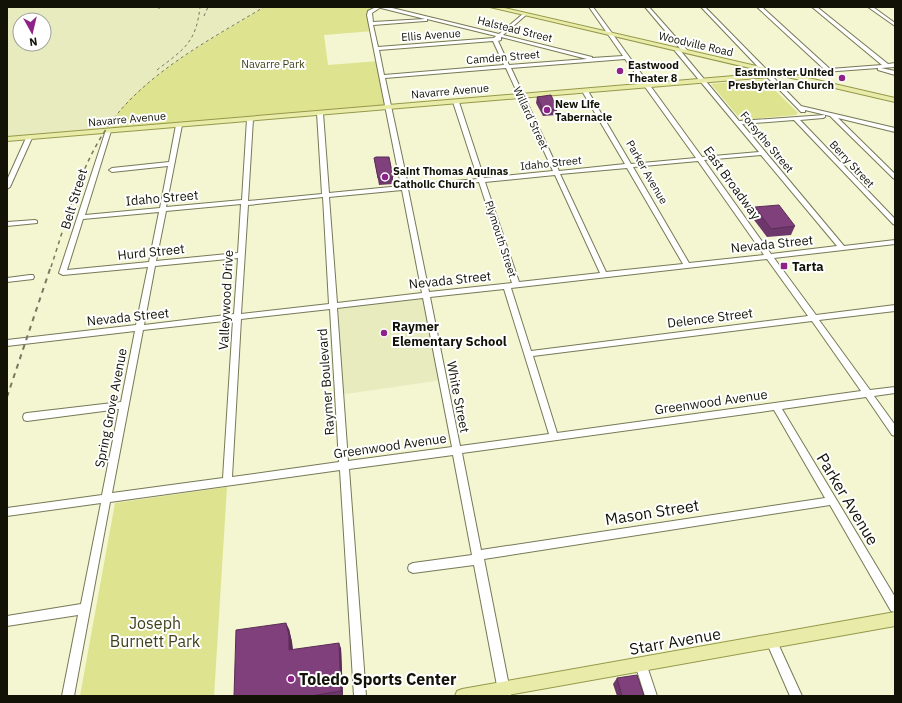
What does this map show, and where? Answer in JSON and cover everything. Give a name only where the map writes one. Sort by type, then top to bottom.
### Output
[{"type":"main road","name":"Woodville Road","points":[[495,7],[895,100]]},
{"type":"main road","name":"Navarre Avenue","points":[[7,139],[785,74]]},
{"type":"main road","name":"Starr Avenue","points":[[462,696],[504,692],[641,664],[895,619]]},
{"type":"street","name":"Halstead Street","points":[[383,7],[596,59]]},
{"type":"street","name":"East Broadway","points":[[591,7],[895,432]]},
{"type":"street","points":[[647,7],[685,52]]},
{"type":"street","points":[[703,7],[764,70]]},
{"type":"street","points":[[759,7],[829,71]]},
{"type":"street","points":[[814,7],[887,66]]},
{"type":"street","points":[[870,7],[895,25]]},
{"type":"street","name":"White Street","points":[[376,9],[369,14],[405,188],[504,692]]},
{"type":"street","points":[[494,40],[524,14]]},
{"type":"street","points":[[371,24],[434,19]]},
{"type":"street","name":"Ellis Avenue","points":[[376,49],[511,38]]},
{"type":"street","name":"Willard Street","points":[[494,40],[604,275]]},
{"type":"street","name":"Forsythe Street","points":[[677,50],[842,248]]},
{"type":"street","name":"Camden Street","points":[[382,77],[626,57]]},
{"type":"street","name":"Navarre Avenue","points":[[785,74],[895,65]]},
{"type":"street","points":[[871,67],[895,72]]},
{"type":"street","points":[[769,76],[809,117]]},
{"type":"street","name":"Parker Avenue","points":[[585,91],[688,266]]},
{"type":"street","name":"Plymouth Street","points":[[456,102],[516,285]]},
{"type":"street","points":[[800,108],[895,130]]},
{"type":"street","name":"Raymer Boulevard","points":[[320,114],[360,696]]},
{"type":"street","points":[[738,123],[832,115],[895,177]]},
{"type":"street","name":"Berry Street","points":[[795,118],[895,224]]},
{"type":"street","name":"Valleywood Drive","points":[[227,482],[250,119]]},
{"type":"street","name":"Spring Grove Avenue","points":[[68,696],[179,125]]},
{"type":"street","name":"Belt Street","points":[[64,273],[108,131]]},
{"type":"street","points":[[7,187],[9,178],[29,138]]},
{"type":"street","name":"Idaho Street","points":[[81,217],[405,188],[556,172],[763,153]]},
{"type":"street","points":[[112,170],[171,164]]},
{"type":"street","points":[[7,224],[35,222]]},
{"type":"street","name":"Nevada Street","points":[[7,343],[895,242]]},
{"type":"street","name":"Hurd Street","points":[[64,273],[241,255]]},
{"type":"street","points":[[7,280],[30,277]]},
{"type":"street","name":"Plymouth Street","points":[[506,286],[554,437]]},
{"type":"street","name":"Delence Street","points":[[528,354],[895,308]]},
{"type":"street","name":"Greenwood Avenue","points":[[7,512],[895,390]]},
{"type":"street","points":[[26,417],[125,405]]},
{"type":"street","name":"Parker Avenue","points":[[776,406],[895,607]]},
{"type":"street","name":"Mason Street","points":[[413,568],[831,501]]},
{"type":"street","points":[[7,621],[85,609]]},
{"type":"street","points":[[771,641],[796,696]]},
{"type":"street","points":[[641,664],[651,696]]},
{"type":"shaded area","points":[[7,7],[264,7],[211,41],[117,113],[104,132],[7,139]]},
{"type":"shaded area","name":"Raymer Elementary School","points":[[426,295],[442,380],[339,395],[334,306]]},
{"type":"green space","name":"Navarre Park","points":[[264,7],[378,7],[370,12],[373,31],[324,35],[328,65],[379,61],[389,108],[104,132],[126,103],[165,69]]},
{"type":"green space","points":[[764,79],[798,113],[796,115],[741,120],[711,84]]},
{"type":"green space","name":"Joseph Burnett Park","points":[[227,487],[214,696],[80,696],[115,503]]},
{"type":"building","points":[[551,95],[557,109],[543,110],[537,97]]},
{"type":"building","name":"Saint Thomas Aquinas Catholic Church","points":[[389,157],[393,177],[378,178],[374,158]]},
{"type":"building","points":[[779,205],[795,226],[771,229],[755,207]]},
{"type":"building","name":"Toledo Sports Center","points":[[286,623],[289,636],[289,650],[339,643],[341,691],[311,696],[234,696],[236,630]]},
{"type":"building","points":[[637,675],[644,696],[622,696],[617,678]]},
{"type":"railway","points":[[157,70],[175,56],[192,37],[200,7]]},
{"type":"railway","points":[[204,16],[208,7]]},
{"type":"railway","points":[[114,118],[129,100],[146,84],[184,56],[264,7]]},
{"type":"railway","points":[[51,267],[84,170],[93,151],[115,117]]},
{"type":"railway","points":[[7,397],[51,266]]},
{"type":"place","name":"Eastwood Theater 8","points":[[620,71]]},
{"type":"place","name":"Eastminster United Presbyterian Church","points":[[842,78]]},
{"type":"place","name":"New Life Tabernacle","points":[[547,110]]},
{"type":"place","name":"Saint Thomas Aquinas Catholic Church","points":[[385,177]]},
{"type":"place","name":"Tarta","points":[[784,266]]},
{"type":"place","name":"Raymer Elementary School","points":[[384,333]]},
{"type":"place","name":"Toledo Sports Center","points":[[291,679]]}]
